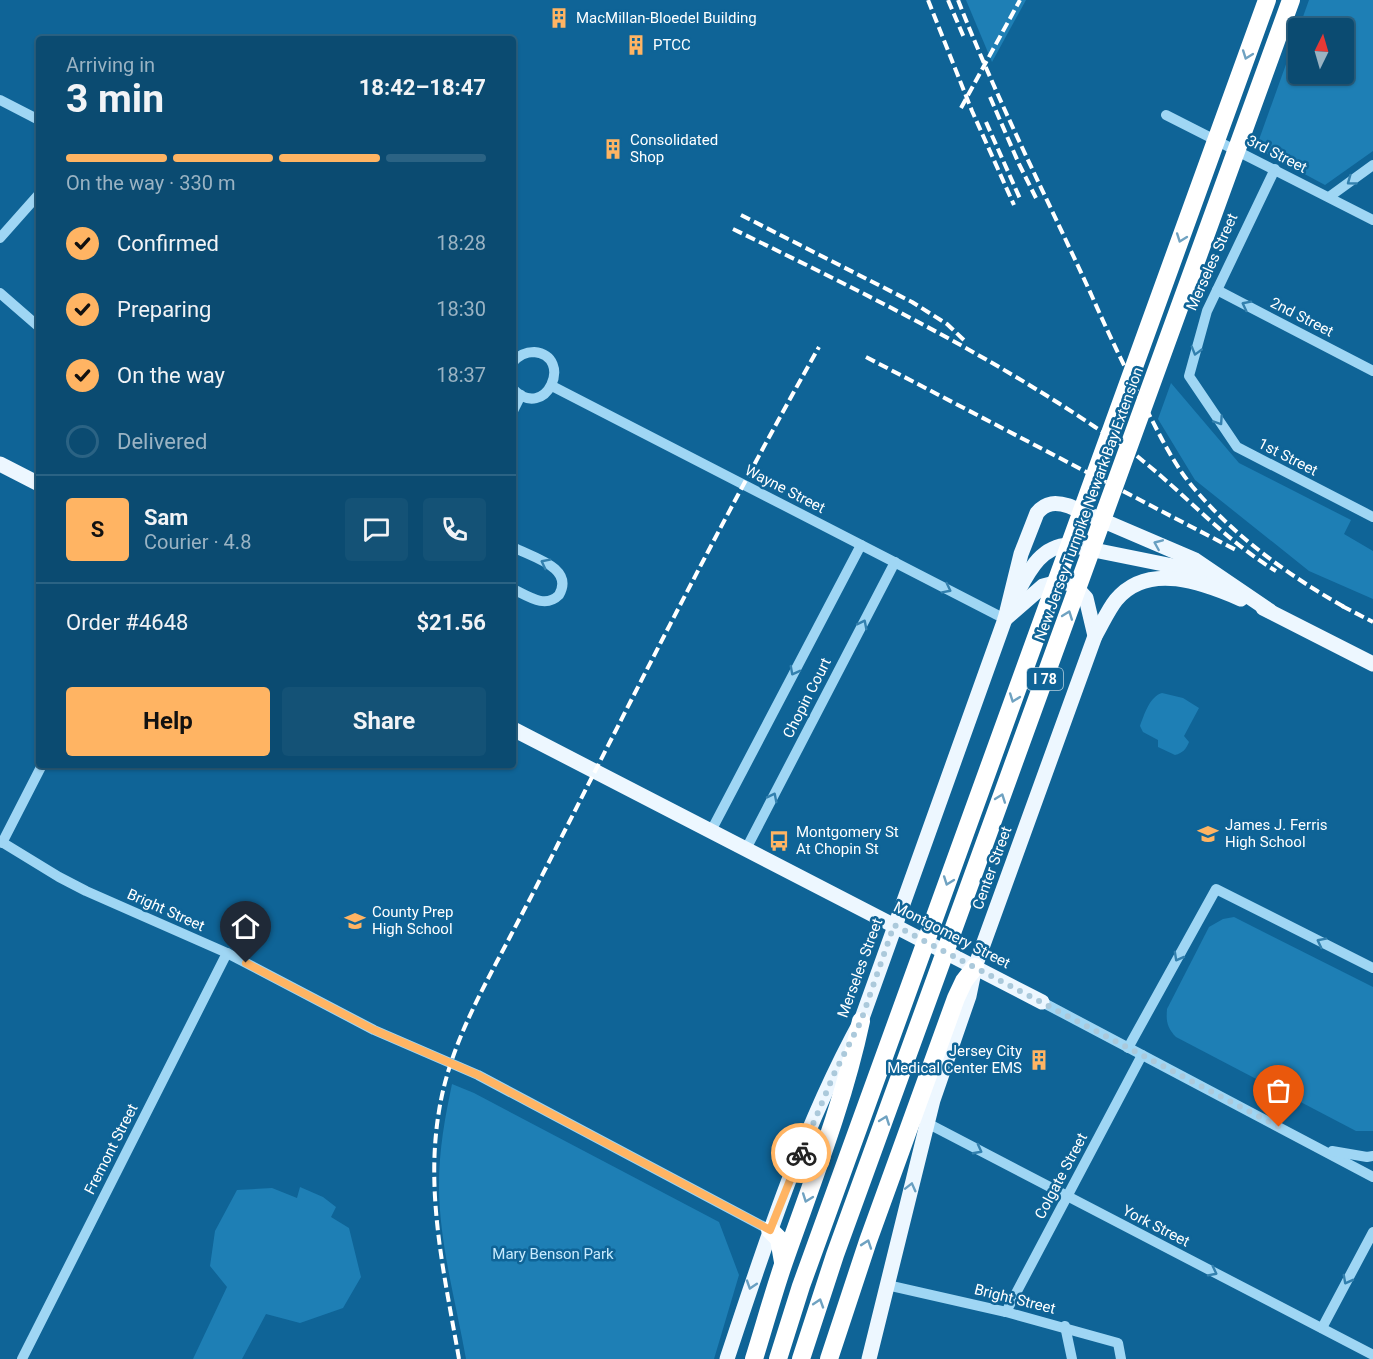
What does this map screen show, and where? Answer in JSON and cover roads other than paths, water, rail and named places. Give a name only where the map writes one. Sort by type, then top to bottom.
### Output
[{"type":"highway","name":"New Jersey Turnpike Newark Bay Extension","points":[[778,1359],[801,1286],[1267,0]]},
{"type":"highway","name":"New Jersey Turnpike Newark Bay Extension","points":[[801,1359],[839,1246],[1291,0]]},
{"type":"highway","points":[[829,1359],[868,1241],[956,998],[964,981],[975,967]]},
{"type":"highway","points":[[754,1359],[783,1264],[837,1114],[861,1021]]},
{"type":"highway","points":[[770,1230],[779,1239],[783,1264]]},
{"type":"main road","points":[[0,464],[36,482]]},
{"type":"main road","points":[[1005,618],[1029,529],[1041,508],[1051,503],[1069,506],[1182,554],[1208,568],[1270,611],[1373,664]]},
{"type":"main road","points":[[1005,618],[1031,568],[1043,555],[1062,546],[1183,568],[1245,594]]},
{"type":"main road","name":"Center Street","points":[[869,1359],[938,1084],[969,996],[975,967],[1095,636],[1117,599],[1134,586],[1154,579],[1176,578],[1203,584],[1270,611]]},
{"type":"main road","points":[[1005,618],[1042,586],[1062,581],[1075,586],[1086,598],[1095,636]]},
{"type":"main road","name":"Merseles Street","points":[[727,1359],[770,1230],[834,1074],[861,1021],[1005,618]]},
{"type":"main road","name":"Montgomery Street","points":[[516,731],[1042,1002]]},
{"type":"street","points":[[0,100],[36,118]]},
{"type":"street","name":"3rd Street","points":[[1166,115],[1373,220]]},
{"type":"street","points":[[1329,197],[1373,165]]},
{"type":"street","name":"Merseles Street","points":[[1190,372],[1207,311],[1275,170]]},
{"type":"street","points":[[0,238],[36,197]]},
{"type":"street","name":"2nd Street","points":[[1217,290],[1373,370]]},
{"type":"street","points":[[0,293],[36,324]]},
{"type":"street","points":[[516,359],[528,352],[535,352],[551,362],[554,372],[552,386],[540,396],[532,398],[517,392]]},
{"type":"street","name":"1st Street","points":[[1190,372],[1189,376],[1237,447],[1373,517]]},
{"type":"street","name":"Wayne Street","points":[[552,386],[1005,618]]},
{"type":"street","name":"Chopin Court","points":[[711,831],[861,544]]},
{"type":"street","points":[[516,548],[551,565],[562,580],[560,595],[550,602],[536,600],[516,590]]},
{"type":"street","name":"Chopin Court","points":[[746,849],[895,562]]},
{"type":"street","points":[[1,842],[40,768]]},
{"type":"street","name":"Bright Street","points":[[1,842],[86,891],[227,953],[374,1030],[478,1075],[770,1230]]},
{"type":"street","points":[[1128,1048],[1216,889],[1373,968]]},
{"type":"street","name":"Fremont Street","points":[[22,1359],[227,953]]},
{"type":"street","name":"Montgomery Street","points":[[1042,1002],[1373,1177]]},
{"type":"street","name":"Colgate Street","points":[[1006,1312],[1142,1055]]},
{"type":"street","name":"York Street","points":[[927,1123],[1373,1355]]},
{"type":"street","points":[[1321,1149],[1373,1156]]},
{"type":"street","points":[[1322,1328],[1373,1232]]},
{"type":"street","name":"Bright Street","points":[[886,1285],[1065,1326],[1118,1342],[1121,1359]]},
{"type":"street","points":[[1065,1326],[1072,1359]]},
{"type":"railway","points":[[928,0],[972,111],[1014,205]]},
{"type":"railway","points":[[948,0],[965,40]]},
{"type":"railway","points":[[958,0],[1005,111],[1113,342],[1157,430],[1179,468],[1214,510],[1249,542],[1288,572],[1348,609]]},
{"type":"railway","points":[[961,108],[1020,0]]},
{"type":"railway","points":[[990,97],[1036,198]]},
{"type":"railway","points":[[986,122],[1021,201]]},
{"type":"railway","points":[[741,215],[912,302],[947,324],[967,343]]},
{"type":"railway","points":[[733,229],[963,346],[1052,399],[1131,452],[1224,533],[1276,571]]},
{"type":"railway","points":[[459,1359],[438,1236],[434,1174],[439,1111],[456,1049],[482,990],[686,594],[819,347]]},
{"type":"railway","points":[[866,357],[1236,550]]},
{"type":"railway","points":[[1342,606],[1373,622]]},
{"type":"place","name":"MacMillan-Bloedel Building","points":[[559,18]]},
{"type":"place","name":"PTCC","points":[[636,45]]},
{"type":"place","name":"Consolidated Shop","points":[[613,149]]},
{"type":"place","name":"James J. Ferris High School","points":[[1208,834]]},
{"type":"place","name":"Montgomery St At Chopin St","points":[[779,841]]},
{"type":"place","name":"County Prep High School","points":[[355,921]]},
{"type":"place","name":"Jersey City Medical Center EMS","points":[[1039,1060]]},
{"type":"park label","name":"Mary Benson Park","points":[[553,1254]]}]
